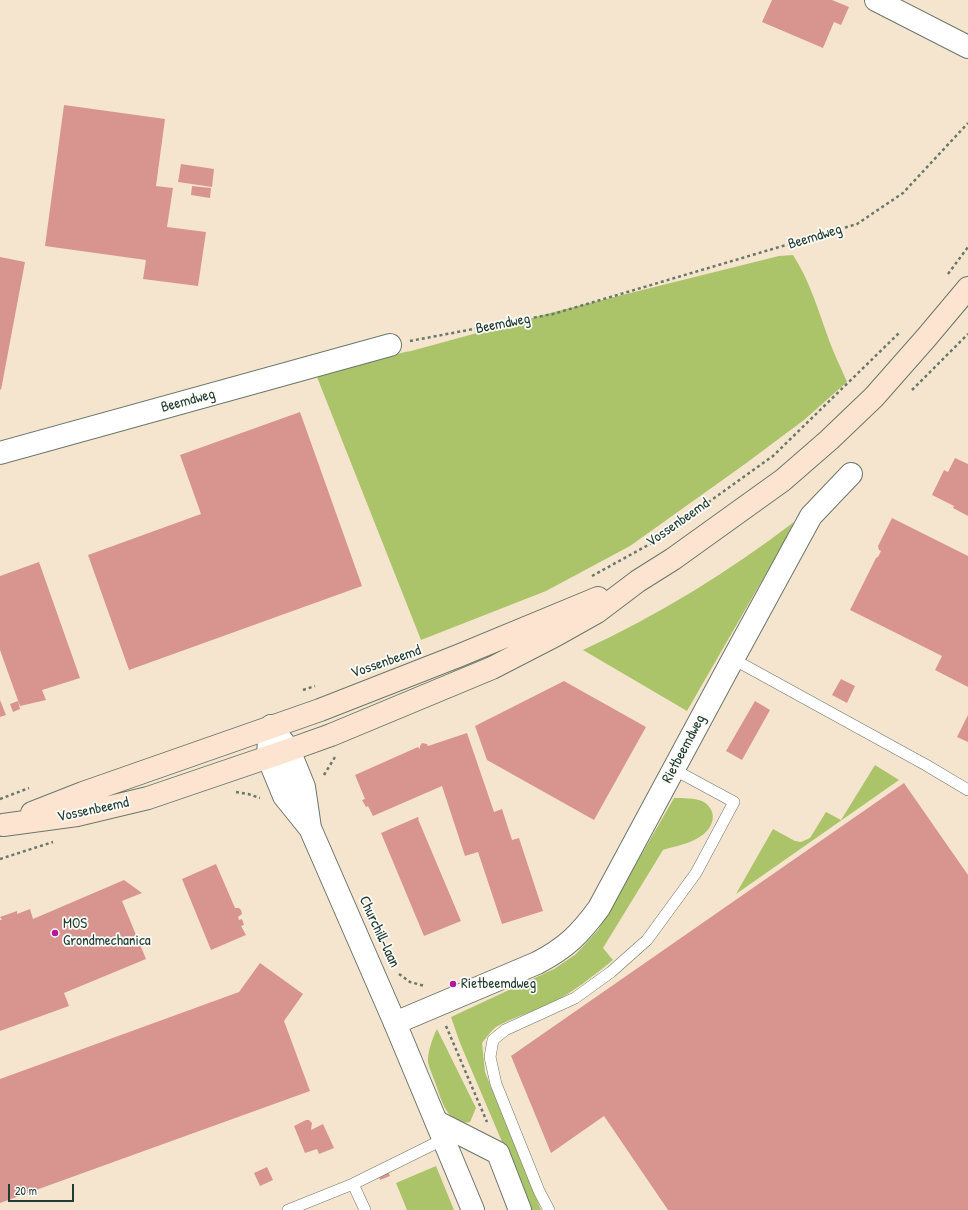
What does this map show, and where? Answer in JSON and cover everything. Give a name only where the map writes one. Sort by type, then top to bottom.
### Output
[{"type":"main road","name":"Vossenbeemd","points":[[2,826],[77,815],[148,798],[289,750],[331,735],[492,668],[556,635],[597,612],[783,480],[829,440],[874,396],[968,288]]},
{"type":"main road","name":"Vossenbeemd","points":[[2,826],[83,793],[320,710],[458,656],[638,582]]},
{"type":"street","points":[[876,0],[968,47]]},
{"type":"street","name":"Beemdweg","points":[[0,453],[390,345]]},
{"type":"street","name":"Rietbeemdweg","points":[[396,1023],[537,963],[567,945],[585,928],[599,908],[673,769],[812,516],[851,474]]},
{"type":"street","name":"Churchill-laan","points":[[271,726],[289,750],[304,787],[310,828]]},
{"type":"street","name":"Churchill-laan","points":[[271,726],[268,757],[284,796],[310,828],[396,1023],[473,1210]]},
{"type":"street","points":[[440,1130],[498,1153],[520,1210]]},
{"type":"lane","points":[[733,659],[926,765],[968,790]]},
{"type":"lane","points":[[549,1210],[539,1191],[496,1084],[490,1057],[493,1040],[505,1030],[575,998],[611,972],[646,940],[696,873],[734,802],[673,769]]},
{"type":"lane","points":[[288,1210],[353,1184],[440,1130]]},
{"type":"lane","points":[[353,1184],[364,1210]]},
{"type":"path","name":"Beemdweg","points":[[390,345],[553,314],[857,224],[903,193],[968,123]]},
{"type":"path","points":[[945,278],[968,247]]},
{"type":"path","name":"Vossenbeemd","points":[[587,579],[650,544],[773,456],[900,331]]},
{"type":"path","points":[[311,687],[319,685]]},
{"type":"path","points":[[321,780],[338,752]]},
{"type":"path","name":"Churchill-laan","points":[[398,974],[410,982],[429,987],[482,1109],[498,1153]]},
{"type":"green space","points":[[793,255],[809,285],[831,345],[847,382],[804,420],[630,546],[546,591],[421,640],[317,377],[554,312],[779,256]]},
{"type":"green space","points":[[794,522],[787,537],[687,711],[583,650],[611,637],[692,592],[744,558]]},
{"type":"green space","points":[[875,765],[899,780],[736,894],[773,829],[795,841],[801,842],[810,838],[826,812],[841,820]]},
{"type":"green space","points":[[674,798],[702,801],[711,809],[713,814],[712,824],[705,833],[697,839],[663,850],[603,948],[613,960],[583,984],[559,999],[496,1027],[482,1043],[485,1072],[541,1210],[531,1210],[460,1043],[451,1017],[554,969],[576,954],[598,930]]},
{"type":"green space","points":[[437,1029],[476,1108],[470,1122],[462,1122],[450,1116],[443,1103],[430,1069],[428,1054]]},
{"type":"green space","points":[[436,1166],[454,1210],[407,1210],[396,1183]]},
{"type":"building","points":[[772,0],[832,0],[849,7],[841,25],[834,22],[823,48],[762,22]]},
{"type":"building","points":[[64,105],[165,119],[156,186],[173,188],[167,227],[206,232],[198,286],[143,279],[146,260],[45,246]]},
{"type":"building","points":[[181,164],[214,169],[212,187],[178,182]]},
{"type":"building","points":[[192,186],[211,188],[210,198],[191,195]]},
{"type":"building","points":[[0,257],[25,262],[1,390],[0,389]]},
{"type":"building","points":[[300,412],[362,586],[129,670],[88,555],[201,514],[180,455]]},
{"type":"building","points":[[955,458],[968,464],[968,516],[953,508],[954,506],[932,495],[944,470],[948,472]]},
{"type":"building","points":[[892,518],[968,556],[968,687],[935,670],[942,656],[850,610],[881,551],[879,550],[878,546]]},
{"type":"building","points":[[39,562],[80,678],[42,690],[46,700],[20,706],[0,650],[0,576]]},
{"type":"building","points":[[841,679],[855,686],[847,703],[832,695]]},
{"type":"building","points":[[564,681],[646,727],[594,820],[487,760],[475,726]]},
{"type":"building","points":[[0,700],[6,715],[0,717]]},
{"type":"building","points":[[18,701],[20,709],[13,712],[10,704]]},
{"type":"building","points":[[755,701],[770,710],[742,760],[726,751]]},
{"type":"building","points":[[968,715],[968,742],[957,737]]},
{"type":"building","points":[[467,733],[494,812],[502,809],[512,840],[519,838],[543,911],[502,924],[478,852],[465,856],[442,786],[373,816],[368,806],[366,807],[362,800],[365,799],[355,775],[418,747],[420,749],[422,743],[427,744],[428,746]]},
{"type":"building","points":[[904,783],[968,875],[968,1210],[668,1210],[604,1116],[551,1153],[511,1056]]},
{"type":"building","points":[[418,817],[461,921],[424,936],[381,833]]},
{"type":"building","points":[[216,864],[235,908],[239,908],[241,910],[242,914],[238,917],[239,920],[242,919],[244,925],[241,926],[246,935],[211,950],[182,879]]},
{"type":"building","points":[[124,880],[142,893],[122,901],[146,959],[64,993],[69,1006],[0,1031],[0,920],[2,920],[0,917],[17,911],[17,914],[30,909],[33,919]]},
{"type":"building","points":[[260,963],[303,994],[284,1021],[310,1091],[0,1203],[0,1079],[239,992]]},
{"type":"building","points":[[309,1120],[312,1123],[311,1130],[323,1124],[334,1148],[319,1154],[317,1149],[305,1153],[294,1126]]},
{"type":"building","points":[[267,1167],[273,1180],[260,1186],[254,1173]]},
{"type":"building","points":[[387,1169],[390,1176],[380,1180],[378,1173]]},
{"type":"place","name":"MOS Grondmechanica","points":[[55,933]]},
{"type":"place","name":"Rietbeemdweg","points":[[453,984]]}]
